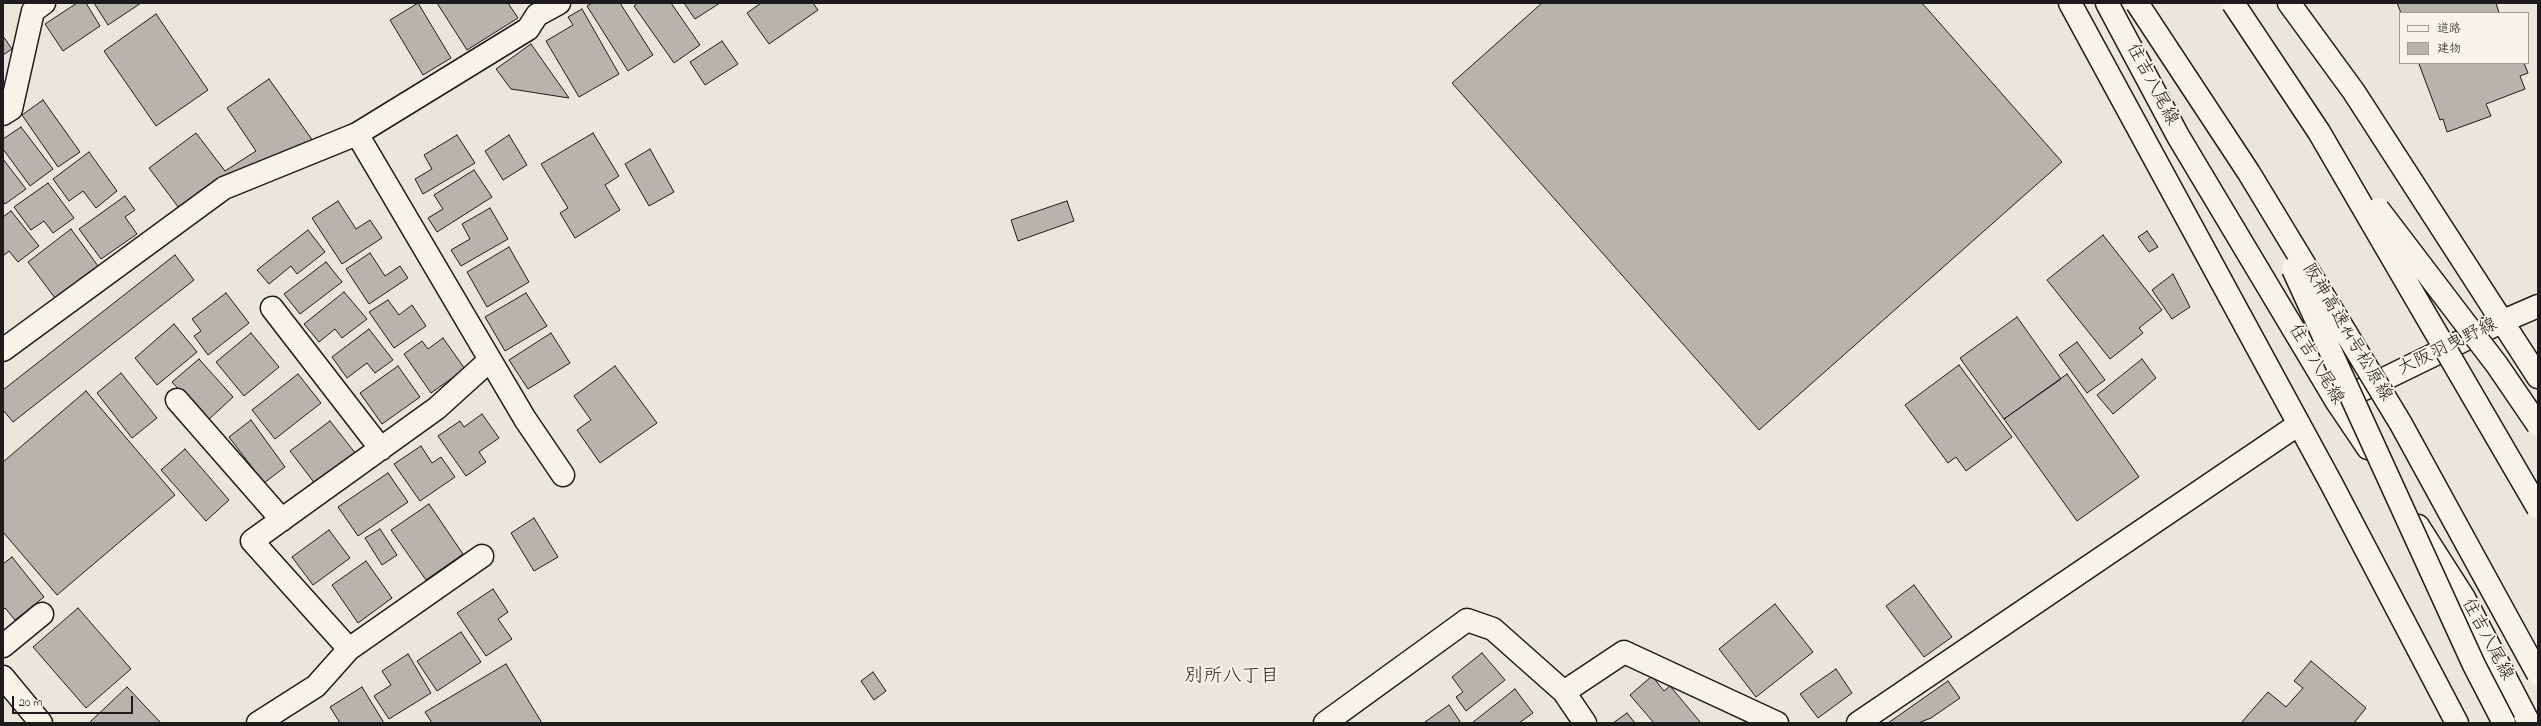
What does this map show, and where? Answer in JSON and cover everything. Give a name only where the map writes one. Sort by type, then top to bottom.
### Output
[{"type":"main road","points":[[3,114],[11,109],[33,11],[44,3]]},
{"type":"main road","points":[[3,350],[224,188],[357,134],[528,29],[538,15],[559,3]]},
{"type":"main road","points":[[2070,3],[2299,424],[2457,723]]},
{"type":"main road","name":"住吉八尾線","points":[[2107,3],[2178,136],[2337,402],[2464,598],[2529,723]]},
{"type":"main road","name":"阪神高速14号松原線","points":[[2138,3],[2249,173],[2401,424],[2538,674]]},
{"type":"main road","points":[[2233,3],[2319,132],[2538,508]]},
{"type":"main road","points":[[2289,3],[2354,92],[2501,322],[2538,377]]},
{"type":"main road","points":[[2319,132],[2497,364],[2538,425]]},
{"type":"main road","points":[[357,134],[525,419],[563,475]]},
{"type":"main road","points":[[2249,173],[2474,665],[2504,723]]},
{"type":"main road","name":"大阪羽曳野線","points":[[2337,402],[2501,322],[2538,306]]},
{"type":"main road","points":[[272,308],[382,449]]},
{"type":"main road","points":[[349,649],[252,541],[437,408],[490,360]]},
{"type":"main road","points":[[177,400],[282,520]]},
{"type":"main road","points":[[1858,723],[2299,424]]},
{"type":"main road","points":[[258,723],[316,686],[349,649],[482,556]]},
{"type":"main road","points":[[3,646],[42,614]]},
{"type":"main road","points":[[1325,723],[1467,620],[1493,629],[1564,692],[1585,723]]},
{"type":"main road","points":[[1564,692],[1624,652],[1777,723]]},
{"type":"main road","points":[[3,676],[41,723]]},
{"type":"building","points":[[77,3],[86,3],[100,26],[63,51],[45,24]]},
{"type":"building","points":[[94,3],[141,3],[108,25]]},
{"type":"building","points":[[418,3],[451,58],[423,75],[390,20]]},
{"type":"building","points":[[437,3],[508,3],[518,18],[467,50]]},
{"type":"building","points":[[592,3],[620,3],[653,55],[628,71],[587,6]]},
{"type":"building","points":[[638,3],[671,3],[700,45],[674,63],[634,6]]},
{"type":"building","points":[[684,3],[720,3],[695,19]]},
{"type":"building","points":[[761,3],[813,3],[818,10],[769,44],[747,13]]},
{"type":"building","points":[[1542,3],[1922,3],[2062,162],[1759,430],[1452,83]]},
{"type":"building","points":[[2397,3],[2496,3],[2499,12],[2401,12]]},
{"type":"building","points":[[582,9],[619,74],[579,97],[546,41],[573,25],[568,17]]},
{"type":"building","points":[[156,14],[208,90],[156,126],[104,51]]},
{"type":"building","points":[[3,36],[12,49],[3,55]]},
{"type":"building","points":[[722,41],[738,64],[705,85],[690,62]]},
{"type":"building","points":[[531,44],[569,98],[511,89],[496,69]]},
{"type":"building","points":[[2419,64],[2524,64],[2528,73],[2520,76],[2525,89],[2486,104],[2491,116],[2447,132],[2443,119],[2440,120]]},
{"type":"building","points":[[269,79],[313,141],[182,212],[149,168],[196,133],[225,171],[256,151],[227,108]]},
{"type":"building","points":[[43,100],[80,152],[58,167],[22,115]]},
{"type":"building","points":[[21,127],[53,169],[30,186],[3,149],[3,139]]},
{"type":"building","points":[[593,133],[619,176],[605,185],[620,210],[575,238],[560,213],[568,208],[541,164]]},
{"type":"building","points":[[457,135],[475,163],[423,194],[415,179],[432,169],[424,155]]},
{"type":"building","points":[[509,135],[527,165],[503,180],[485,151]]},
{"type":"building","points":[[650,149],[674,192],[649,206],[625,164]]},
{"type":"building","points":[[89,152],[117,191],[96,208],[83,191],[69,201],[53,179]]},
{"type":"building","points":[[3,159],[26,189],[5,204],[3,201]]},
{"type":"building","points":[[474,170],[492,197],[437,232],[428,218],[443,209],[434,195]]},
{"type":"building","points":[[48,183],[74,218],[53,233],[44,221],[31,230],[14,207]]},
{"type":"building","points":[[125,196],[135,210],[125,217],[137,234],[101,259],[79,229]]},
{"type":"building","points":[[338,201],[356,229],[370,220],[382,238],[342,264],[312,218]]},
{"type":"building","points":[[1067,201],[1074,221],[1018,241],[1011,220]]},
{"type":"building","points":[[490,208],[508,239],[461,266],[451,250],[470,239],[462,224]]},
{"type":"building","points":[[11,211],[39,246],[18,262],[9,251],[3,256],[3,217]]},
{"type":"building","points":[[71,229],[101,270],[58,302],[28,262]]},
{"type":"building","points":[[308,230],[325,252],[297,274],[291,266],[269,284],[257,270]]},
{"type":"building","points":[[2147,231],[2158,247],[2149,252],[2138,237]]},
{"type":"building","points":[[2103,235],[2162,310],[2139,328],[2143,333],[2110,359],[2047,280]]},
{"type":"building","points":[[509,247],[529,282],[487,307],[467,272]]},
{"type":"building","points":[[370,253],[385,276],[400,266],[408,278],[369,304],[346,269]]},
{"type":"building","points":[[175,255],[194,280],[13,422],[3,410],[3,390]]},
{"type":"building","points":[[326,262],[342,282],[300,314],[284,294]]},
{"type":"building","points":[[2173,274],[2190,307],[2172,319],[2152,290]]},
{"type":"building","points":[[344,292],[367,319],[342,338],[335,329],[319,342],[304,324]]},
{"type":"building","points":[[226,293],[249,323],[208,355],[194,336],[201,331],[192,319]]},
{"type":"building","points":[[526,293],[547,326],[505,351],[485,317]]},
{"type":"building","points":[[388,300],[399,315],[412,305],[426,326],[394,348],[369,312]]},
{"type":"building","points":[[2017,317],[2061,379],[2004,419],[1960,358]]},
{"type":"building","points":[[174,324],[197,352],[157,385],[135,358]]},
{"type":"building","points":[[369,329],[393,360],[375,373],[367,363],[347,378],[332,357]]},
{"type":"building","points":[[251,333],[279,367],[244,396],[216,362]]},
{"type":"building","points":[[551,333],[570,363],[528,389],[509,360]]},
{"type":"building","points":[[443,338],[465,369],[431,393],[404,354],[422,341],[428,349]]},
{"type":"building","points":[[2077,342],[2105,380],[2087,393],[2059,355]]},
{"type":"building","points":[[199,359],[233,397],[207,421],[172,382]]},
{"type":"building","points":[[2142,359],[2156,378],[2113,414],[2097,395]]},
{"type":"building","points":[[1959,365],[2012,437],[1966,471],[1956,457],[1948,463],[1905,405]]},
{"type":"building","points":[[398,366],[420,397],[382,424],[360,393]]},
{"type":"building","points":[[615,366],[657,423],[600,463],[577,430],[591,420],[574,396]]},
{"type":"building","points":[[121,373],[157,418],[132,438],[97,393]]},
{"type":"building","points":[[298,374],[321,403],[275,439],[252,410]]},
{"type":"building","points":[[2067,374],[2139,477],[2077,521],[2004,419]]},
{"type":"building","points":[[86,391],[175,495],[57,595],[3,532],[3,462]]},
{"type":"building","points":[[482,414],[499,438],[479,452],[486,462],[466,476],[438,436],[460,421],[464,427]]},
{"type":"building","points":[[251,420],[285,467],[264,483],[229,437]]},
{"type":"building","points":[[330,421],[356,454],[316,485],[290,451]]},
{"type":"building","points":[[421,446],[432,463],[441,457],[455,477],[420,501],[394,464]]},
{"type":"building","points":[[185,449],[229,500],[206,521],[161,470]]},
{"type":"building","points":[[388,473],[408,502],[358,536],[338,507]]},
{"type":"building","points":[[429,504],[463,554],[426,580],[391,530]]},
{"type":"building","points":[[534,518],[558,557],[534,571],[511,533]]},
{"type":"building","points":[[380,529],[397,555],[382,565],[365,538]]},
{"type":"building","points":[[329,530],[350,558],[313,585],[292,557]]},
{"type":"building","points":[[12,557],[44,597],[15,620],[5,608],[3,610],[3,564]]},
{"type":"building","points":[[366,561],[392,598],[358,623],[332,585]]},
{"type":"building","points":[[1914,585],[1952,637],[1924,657],[1886,606]]},
{"type":"building","points":[[493,589],[508,612],[498,619],[512,639],[486,656],[457,613]]},
{"type":"building","points":[[1775,604],[1813,652],[1756,697],[1719,649]]},
{"type":"building","points":[[78,608],[131,669],[86,708],[33,647]]},
{"type":"building","points":[[461,632],[481,662],[437,691],[417,661]]},
{"type":"building","points":[[1482,653],[1505,680],[1466,711],[1456,697],[1463,692],[1452,677]]},
{"type":"building","points":[[408,654],[431,693],[389,719],[374,696],[391,685],[382,671]]},
{"type":"building","points":[[2311,661],[2366,708],[2354,723],[2241,723],[2268,692],[2286,707],[2303,688],[2294,681]]},
{"type":"building","points":[[506,664],[542,723],[432,723],[425,712]]},
{"type":"building","points":[[1836,669],[1852,693],[1818,718],[1800,694]]},
{"type":"building","points":[[873,672],[886,691],[874,700],[861,681]]},
{"type":"building","points":[[1652,676],[1664,691],[1670,686],[1701,723],[1654,723],[1630,695]]},
{"type":"building","points":[[1948,681],[1960,698],[1931,718],[1918,723],[1888,723]]},
{"type":"building","points":[[127,687],[161,723],[90,722]]},
{"type":"building","points":[[362,687],[384,723],[340,723],[330,707]]},
{"type":"building","points":[[1515,689],[1533,713],[1519,723],[1472,723]]},
{"type":"building","points":[[1449,705],[1461,723],[1425,722]]},
{"type":"building","points":[[1627,713],[1635,723],[1613,723]]},
{"type":"district","name":"別所八丁目","points":[[1232,678]]}]
